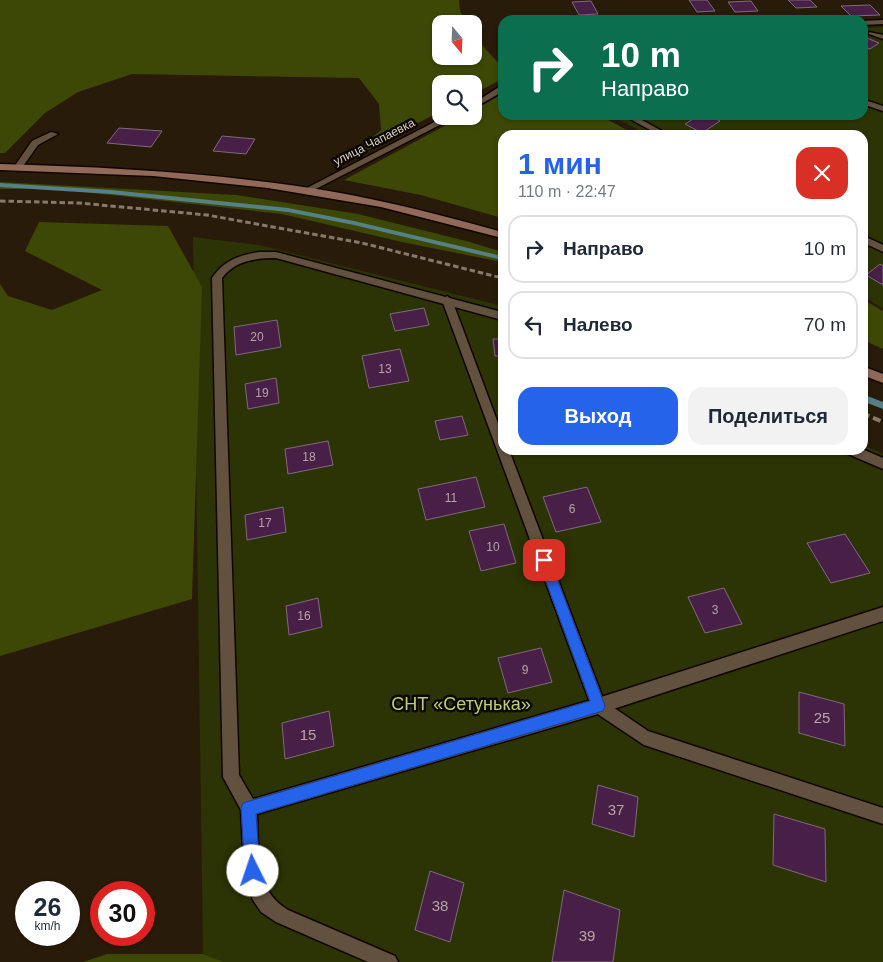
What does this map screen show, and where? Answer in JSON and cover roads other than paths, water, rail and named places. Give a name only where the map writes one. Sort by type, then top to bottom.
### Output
[{"type":"main road","points":[[0,167],[164,175],[307,190],[426,214],[498,234]]},
{"type":"main road","points":[[868,373],[883,380]]},
{"type":"street","points":[[868,23],[883,22]]},
{"type":"street","points":[[871,33],[883,37]]},
{"type":"street","points":[[482,101],[498,91]]},
{"type":"street","points":[[868,103],[883,109]]},
{"type":"street","points":[[636,120],[656,130]]},
{"type":"street","name":"улица Чапаевка","points":[[307,190],[435,125]]},
{"type":"street","points":[[18,167],[35,143],[54,134]]},
{"type":"street","points":[[868,241],[883,249]]},
{"type":"street","points":[[389,962],[282,916],[267,906],[257,890],[253,871],[249,808],[231,777],[217,278],[226,267],[243,258],[276,255],[498,315]]},
{"type":"street","points":[[447,300],[498,436]]},
{"type":"street","points":[[505,455],[598,706],[644,737],[883,816]]},
{"type":"street","points":[[863,455],[883,464]]},
{"type":"street","points":[[249,808],[598,706],[883,614]]},
{"type":"waterway","points":[[0,185],[111,192],[288,210],[354,223],[498,257]]},
{"type":"waterway","points":[[868,400],[883,406]]},
{"type":"railway","points":[[0,201],[79,203],[207,215],[362,243],[498,277]]},
{"type":"railway","points":[[868,416],[883,422]]},
{"type":"park label","name":"СНТ «Сетунька»","points":[[461,704]]}]
